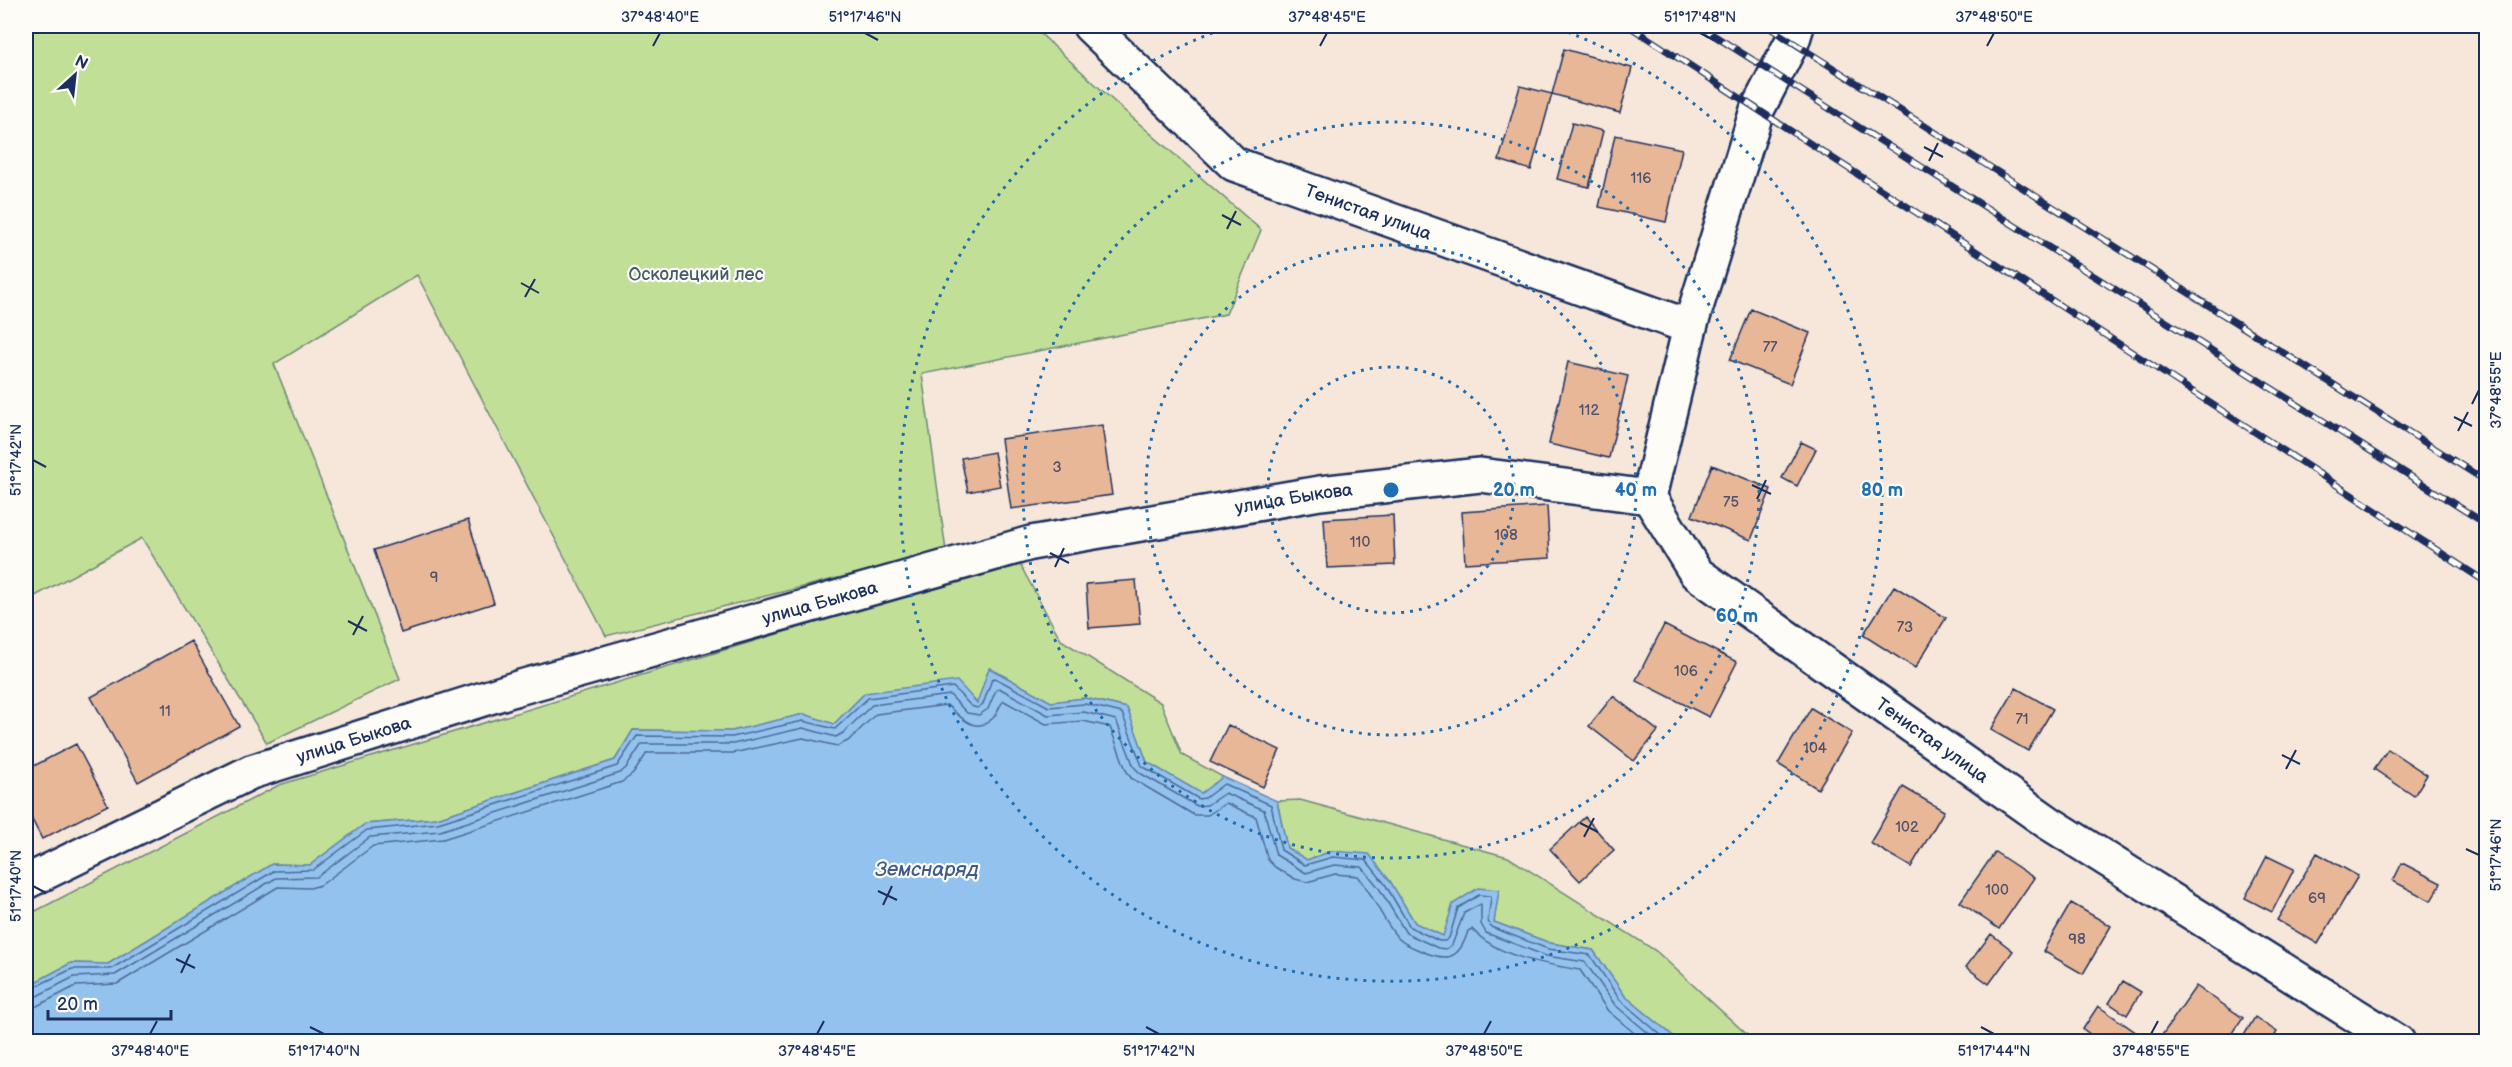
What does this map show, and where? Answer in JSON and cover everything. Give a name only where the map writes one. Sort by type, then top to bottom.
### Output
[{"type":"street","name":"Тенистая улица","points":[[1090,26],[1234,164],[1690,327]]},
{"type":"street","points":[[1649,497],[1690,327],[1757,110],[1792,42],[1797,26]]},
{"type":"street","name":"улица Быкова","points":[[26,882],[251,771],[521,687],[1032,543],[1320,493],[1480,475],[1649,497]]},
{"type":"street","name":"Тенистая улица","points":[[1649,497],[1696,573],[2049,823],[2398,1041]]},
{"type":"green space","name":"Осколецкий лес","points":[[26,26],[1032,26],[1119,106],[1261,230],[1226,314],[922,374],[946,551],[606,636],[417,275],[274,364],[400,679],[267,743],[142,538],[26,601]]},
{"type":"green space","points":[[1018,561],[1061,640],[1161,703],[1182,755],[1223,777],[1201,794],[1147,762],[1127,708],[1085,698],[1051,702],[990,668],[977,704],[865,693],[834,724],[804,714],[732,731],[633,730],[615,760],[437,818],[365,824],[310,865],[272,864],[108,964],[71,963],[26,987],[26,916],[279,785]]},
{"type":"green space","points":[[1300,800],[1508,857],[1656,951],[1754,1041],[1677,1041],[1625,996],[1593,950],[1550,943],[1494,922],[1499,890],[1443,936],[1415,923],[1390,881],[1332,851],[1307,860],[1287,848],[1277,801]]},
{"type":"water","name":"Земснаряд","points":[[989,668],[1051,702],[1085,698],[1127,708],[1147,762],[1201,793],[1223,777],[1277,801],[1287,848],[1307,860],[1332,851],[1369,854],[1390,881],[1415,923],[1443,936],[1453,904],[1478,888],[1499,890],[1494,922],[1550,943],[1593,950],[1625,996],[1677,1041],[26,1041],[26,987],[71,963],[108,964],[272,864],[310,865],[365,824],[437,818],[615,760],[633,730],[732,731],[804,714],[834,724],[865,693],[957,681],[977,703]]},
{"type":"building","points":[[1564,49],[1632,68],[1620,113],[1552,94]]},
{"type":"building","points":[[1520,86],[1552,94],[1531,170],[1499,160]]},
{"type":"building","points":[[1572,123],[1603,131],[1589,187],[1557,179]]},
{"type":"building","points":[[1615,135],[1682,149],[1666,222],[1599,207]]},
{"type":"building","points":[[1751,309],[1810,333],[1790,384],[1730,360]]},
{"type":"building","points":[[1568,362],[1628,376],[1609,458],[1549,444]]},
{"type":"building","points":[[1102,425],[1112,495],[1011,509],[1001,439]]},
{"type":"building","points":[[1801,442],[1816,449],[1797,486],[1782,478]]},
{"type":"building","points":[[994,452],[1000,486],[968,492],[961,458]]},
{"type":"building","points":[[1712,465],[1771,489],[1751,540],[1692,516]]},
{"type":"building","points":[[1547,506],[1550,558],[1465,563],[1462,512]]},
{"type":"building","points":[[1393,515],[1395,565],[1327,568],[1324,519]]},
{"type":"building","points":[[468,520],[494,603],[401,633],[374,550]]},
{"type":"building","points":[[1136,580],[1140,624],[1089,628],[1086,584]]},
{"type":"building","points":[[1894,586],[1946,618],[1915,668],[1863,635]]},
{"type":"building","points":[[1664,625],[1737,662],[1709,717],[1636,680]]},
{"type":"building","points":[[191,641],[239,726],[138,782],[91,697]]},
{"type":"building","points":[[2016,688],[2053,709],[2028,751],[1991,730]]},
{"type":"building","points":[[1613,696],[1658,731],[1634,761],[1589,726]]},
{"type":"building","points":[[1811,708],[1852,733],[1818,789],[1778,764]]},
{"type":"building","points":[[1228,725],[1280,750],[1263,787],[1210,762]]},
{"type":"building","points":[[76,744],[108,805],[42,839],[26,808],[26,770]]},
{"type":"building","points":[[2388,749],[2427,775],[2414,796],[2374,769]]},
{"type":"building","points":[[1903,787],[1944,811],[1911,867],[1870,843]]},
{"type":"building","points":[[1585,817],[1614,850],[1580,881],[1550,849]]},
{"type":"building","points":[[1995,852],[2034,878],[1999,929],[1960,902]]},
{"type":"building","points":[[2317,853],[2358,876],[2318,944],[2277,920]]},
{"type":"building","points":[[2267,856],[2294,869],[2272,912],[2245,898]]},
{"type":"building","points":[[2402,863],[2441,883],[2431,901],[2393,881]]},
{"type":"building","points":[[2071,903],[2111,926],[2083,974],[2043,951]]},
{"type":"building","points":[[1991,934],[2013,951],[1989,984],[1966,967]]},
{"type":"building","points":[[2123,981],[2141,992],[2127,1015],[2109,1003]]},
{"type":"building","points":[[2196,986],[2243,1018],[2227,1042],[2158,1041]]},
{"type":"building","points":[[2098,1006],[2150,1042],[2101,1042],[2083,1029]]},
{"type":"building","points":[[2255,1017],[2277,1032],[2271,1042],[2240,1042]]},
{"type":"railway","points":[[1629,26],[2486,582]]},
{"type":"railway","points":[[1699,26],[2486,524]]},
{"type":"railway","points":[[1767,26],[2486,481]]}]
